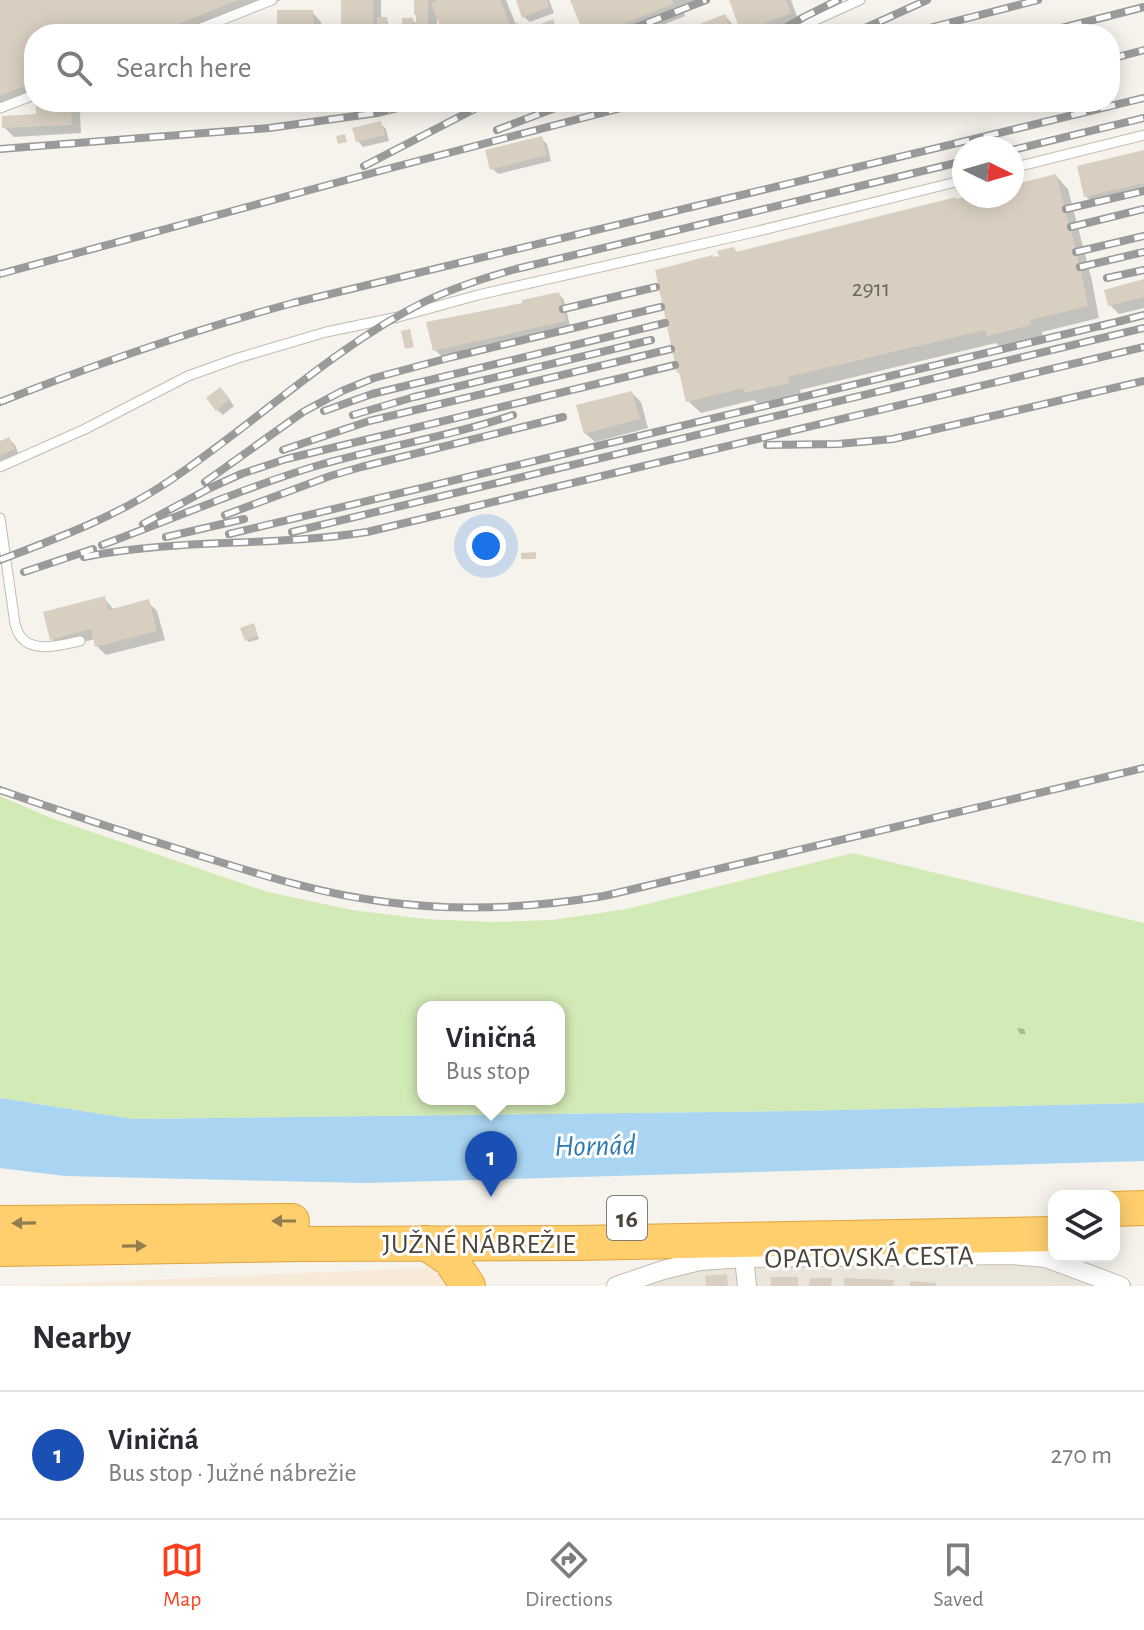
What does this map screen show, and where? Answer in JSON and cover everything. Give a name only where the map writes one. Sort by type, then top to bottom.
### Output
[{"type":"highway","points":[[1120,1209],[1144,1208]]},
{"type":"highway","name":"JUŽNÉ NÁBREŽIE","points":[[0,1223],[490,1221],[1048,1210]]},
{"type":"highway","points":[[1120,1232],[1144,1232]]},
{"type":"highway","name":"JUŽNÉ NÁBREŽIE","points":[[0,1249],[1048,1234]]},
{"type":"highway","points":[[426,1243],[456,1265],[469,1286]]},
{"type":"highway","points":[[469,1286],[478,1262],[507,1243]]},
{"type":"street","name":"OPATOVSKÁ CESTA","points":[[616,1286],[700,1261],[1028,1255],[1046,1258],[1093,1281],[1121,1286]]},
{"type":"street","points":[[744,1258],[747,1286]]},
{"type":"lane","points":[[211,24],[272,0]]},
{"type":"lane","points":[[807,24],[860,0]]},
{"type":"lane","points":[[0,108],[24,99]]},
{"type":"lane","points":[[1024,165],[1144,135]]},
{"type":"lane","points":[[0,467],[85,429],[188,376],[238,358],[326,332],[952,183]]},
{"type":"lane","points":[[0,518],[15,624],[20,637],[31,645],[47,647],[80,641]]},
{"type":"shaded area","points":[[1012,1255],[1121,1286],[617,1286],[663,1270]]},
{"type":"shaded area","points":[[444,1267],[468,1286],[10,1286]]},
{"type":"green space","points":[[0,796],[51,818],[268,892],[352,910],[425,919],[491,922],[552,920],[627,909],[853,853],[1144,923],[1144,1103],[796,1111],[133,1119],[0,1098]]},
{"type":"water","name":"Hornád","points":[[0,1098],[133,1119],[796,1111],[1144,1103],[1144,1161],[365,1183],[65,1176],[0,1168]]},
{"type":"building","points":[[0,0],[238,0],[178,24],[24,24],[24,86],[0,96]]},
{"type":"building","points":[[341,0],[373,0],[373,24],[341,24]]},
{"type":"building","points":[[414,0],[428,0],[428,24],[416,24]]},
{"type":"building","points":[[439,0],[500,0],[510,24],[439,24],[431,3]]},
{"type":"building","points":[[516,0],[547,0],[549,7],[522,18]]},
{"type":"building","points":[[570,0],[672,0],[674,4],[623,24],[580,24]]},
{"type":"building","points":[[729,0],[786,0],[791,13],[764,24],[738,24]]},
{"type":"building","points":[[277,10],[313,10],[313,24],[277,24]]},
{"type":"building","points":[[725,14],[729,24],[700,24]]},
{"type":"building","points":[[377,17],[387,17],[387,24],[377,24]]},
{"type":"building","points":[[402,18],[413,18],[413,24],[402,24]]},
{"type":"building","points":[[71,112],[72,125],[2,128],[2,116]]},
{"type":"building","points":[[381,121],[385,135],[356,142],[352,128]]},
{"type":"building","points":[[345,134],[347,142],[338,144],[336,136]]},
{"type":"building","points":[[542,136],[547,155],[490,170],[485,150]]},
{"type":"building","points":[[1144,150],[1144,183],[1084,197],[1077,166]]},
{"type":"building","points":[[1056,174],[1088,306],[1030,320],[1031,325],[987,336],[985,330],[788,377],[790,383],[744,393],[743,388],[686,402],[655,270],[719,256],[717,251],[734,247],[736,252],[952,198],[952,208],[1024,208],[1024,182]]},
{"type":"building","points":[[1144,279],[1144,297],[1108,306],[1104,290]]},
{"type":"building","points":[[559,292],[566,321],[433,351],[426,322],[522,303],[522,300]]},
{"type":"building","points":[[410,329],[414,347],[405,349],[401,331]]},
{"type":"building","points":[[220,387],[230,399],[216,411],[206,398]]},
{"type":"building","points":[[632,391],[640,419],[584,434],[576,405]]},
{"type":"building","points":[[9,437],[15,449],[0,456],[0,441]]},
{"type":"building","points":[[536,552],[536,559],[521,559],[521,553]]},
{"type":"building","points":[[105,596],[108,610],[149,599],[157,631],[95,647],[91,629],[50,640],[43,612]]},
{"type":"building","points":[[254,623],[258,636],[245,641],[240,628]]},
{"type":"building","points":[[727,1274],[728,1286],[706,1286],[705,1276]]},
{"type":"building","points":[[771,1277],[798,1277],[798,1286],[771,1286]]},
{"type":"building","points":[[810,1278],[832,1278],[831,1286],[809,1286]]},
{"type":"building","points":[[844,1278],[894,1280],[893,1286],[844,1286]]},
{"type":"building","points":[[910,1281],[936,1283],[936,1286],[910,1286]]},
{"type":"railway","points":[[645,24],[706,0]]},
{"type":"railway","points":[[792,24],[838,0]]},
{"type":"railway","points":[[874,24],[927,0]]},
{"type":"railway","points":[[945,24],[1038,0]]},
{"type":"railway","points":[[1077,24],[1144,7]]},
{"type":"railway","points":[[1120,56],[1144,50]]},
{"type":"railway","points":[[1120,104],[1144,98]]},
{"type":"railway","points":[[0,149],[269,128],[381,112]]},
{"type":"railway","points":[[364,166],[469,112]]},
{"type":"railway","points":[[497,130],[545,112]]},
{"type":"railway","points":[[0,274],[606,112]]},
{"type":"railway","points":[[0,402],[145,348],[293,303],[1086,112]]},
{"type":"railway","points":[[1024,147],[1144,118]]},
{"type":"railway","points":[[0,560],[82,528],[160,487],[355,343],[389,321],[446,292],[516,269],[952,164]]},
{"type":"railway","points":[[1066,209],[1144,191]]},
{"type":"railway","points":[[1071,227],[1144,209]]},
{"type":"railway","points":[[1076,252],[1144,236]]},
{"type":"railway","points":[[1080,267],[1144,252]]},
{"type":"railway","points":[[1107,278],[1144,270]]},
{"type":"railway","points":[[563,309],[656,287]]},
{"type":"railway","points":[[205,482],[303,412],[374,378],[661,307]]},
{"type":"railway","points":[[1101,326],[1144,315]]},
{"type":"railway","points":[[324,411],[372,394],[665,323]]},
{"type":"railway","points":[[229,534],[1112,323]]},
{"type":"railway","points":[[292,532],[1144,328]]},
{"type":"railway","points":[[353,415],[414,397],[651,340]]},
{"type":"railway","points":[[84,557],[155,547],[296,540],[367,532],[1144,347]]},
{"type":"railway","points":[[283,450],[369,421],[671,349]]},
{"type":"railway","points":[[143,524],[210,488],[286,459],[675,365]]},
{"type":"railway","points":[[767,445],[893,439],[1144,381]]},
{"type":"railway","points":[[102,545],[316,466],[513,415]]},
{"type":"railway","points":[[225,515],[361,467],[563,417]]},
{"type":"railway","points":[[166,537],[244,519]]},
{"type":"railway","points":[[24,572],[93,549]]},
{"type":"railway","points":[[0,790],[167,845],[312,888],[414,905],[495,907],[604,896],[1144,768]]},
{"type":"place","name":"Viničná","points":[[491,1197]]}]
